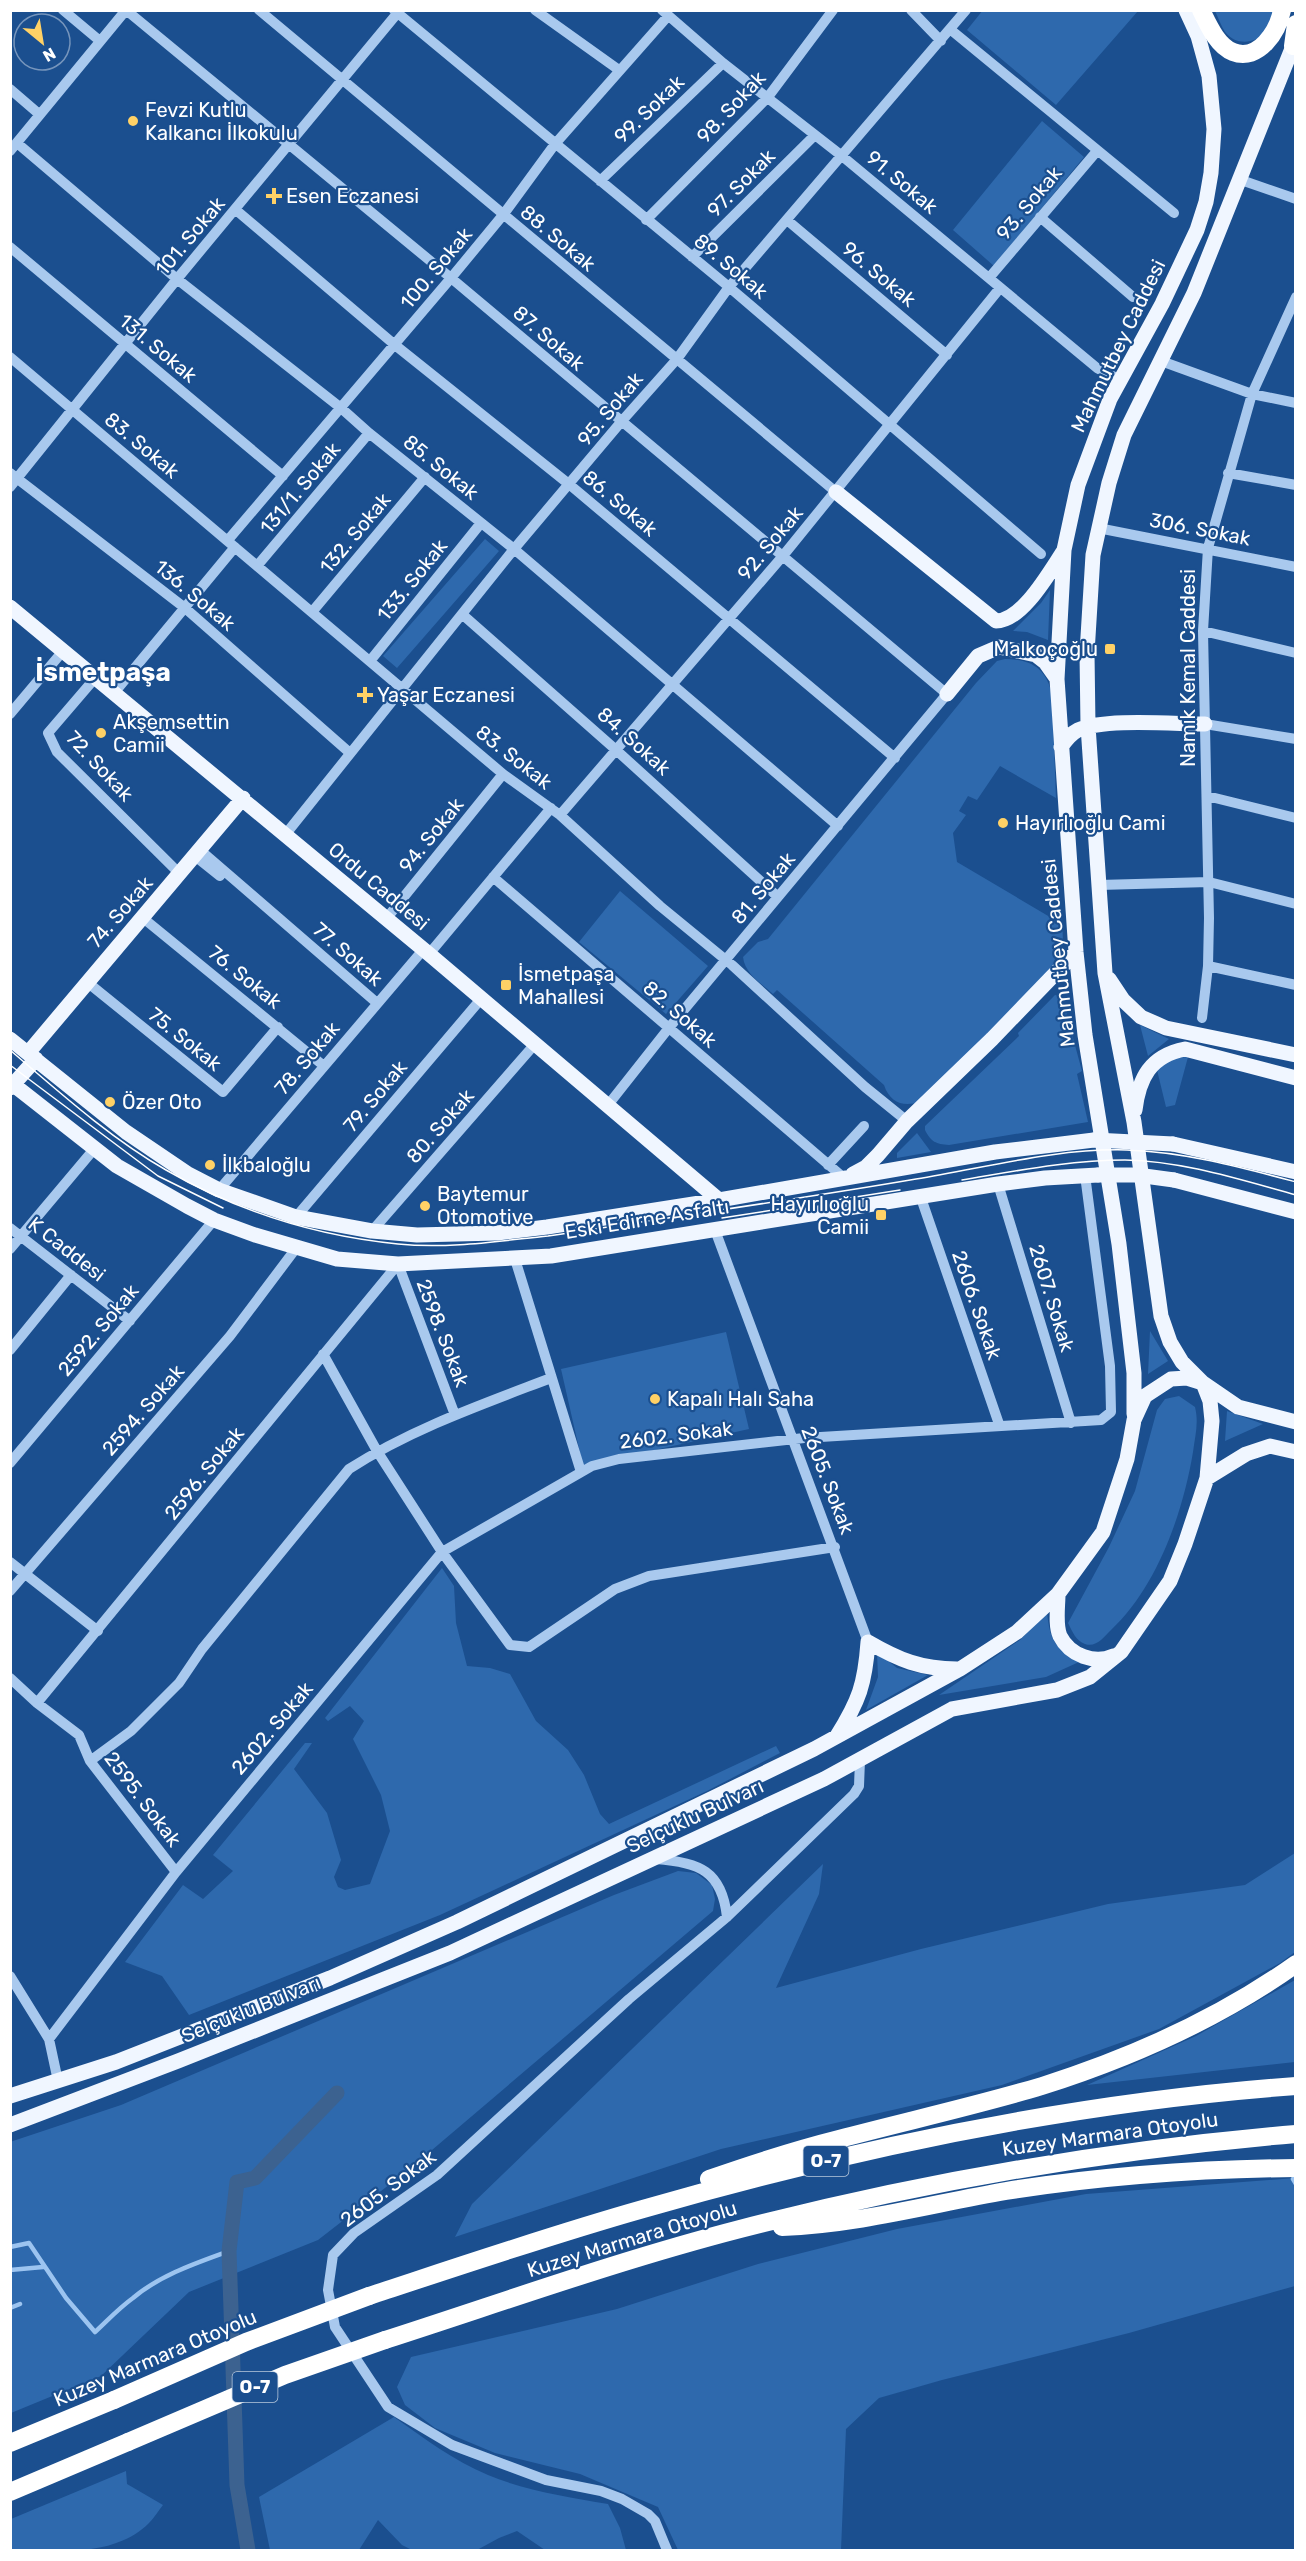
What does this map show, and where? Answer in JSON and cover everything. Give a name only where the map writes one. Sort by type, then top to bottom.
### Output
[{"type":"highway","points":[[1201,10],[1222,45],[1232,52],[1243,53],[1264,45],[1273,34],[1282,10]]},
{"type":"highway","points":[[1295,45],[1296,24]]},
{"type":"highway","points":[[642,2209],[708,2179],[777,2156],[972,2106],[1085,2071],[1158,2041],[1192,2024],[1296,1964]]},
{"type":"highway","name":"Kuzey Marmara Otoyolu","points":[[10,2443],[246,2342],[369,2296],[642,2209],[783,2171],[922,2139],[1092,2110],[1217,2093],[1296,2086]]},
{"type":"highway","name":"Kuzey Marmara Otoyolu","points":[[10,2492],[285,2375],[385,2340],[739,2229],[945,2183],[1040,2165],[1186,2144],[1296,2134]]},
{"type":"highway","points":[[739,2229],[833,2225],[1004,2192],[1084,2180],[1158,2173],[1296,2168]]},
{"type":"main road","name":"Mahmutbey Caddesi","points":[[1134,1420],[1134,1373],[1119,1244],[1085,1035],[1076,952],[1056,679],[1064,550],[1078,484],[1097,431],[1120,380],[1162,304],[1197,230],[1209,183],[1214,129],[1209,76],[1198,36],[1186,10]]},
{"type":"main road","points":[[1295,45],[1194,293],[1124,435],[1109,483],[1093,555],[1087,652],[1088,726],[1105,973],[1134,1122],[1161,1316],[1170,1342],[1182,1362],[1203,1383],[1238,1407],[1296,1422]]},
{"type":"main road","points":[[836,492],[996,621],[1004,621],[1012,617],[1035,593],[1064,550]]},
{"type":"main road","name":"Ordu Caddesi","points":[[12,612],[243,798],[719,1200]]},
{"type":"main road","points":[[947,694],[978,656],[999,647],[1036,655],[1045,662],[1056,679]]},
{"type":"main road","points":[[1061,747],[1070,735],[1088,726],[1205,724]]},
{"type":"main road","name":"74. Sokak","points":[[12,1085],[87,982],[243,798]]},
{"type":"main road","points":[[844,1178],[872,1161],[892,1141],[907,1121],[992,1039],[1076,952]]},
{"type":"main road","points":[[1105,973],[1123,1000],[1141,1017],[1166,1028],[1296,1055]]},
{"type":"main road","name":"Eski Edirne Asfaltı","points":[[10,1039],[126,1132],[188,1174],[219,1190],[296,1217],[372,1231],[417,1235],[497,1233],[719,1200],[995,1152],[1094,1140],[1173,1144],[1296,1172]]},
{"type":"main road","points":[[1134,1122],[1137,1095],[1143,1079],[1154,1063],[1168,1052],[1185,1049],[1296,1078]]},
{"type":"main road","name":"Eski Edirne Asfaltı","points":[[12,1085],[117,1166],[214,1220],[337,1259],[398,1264],[551,1256],[999,1184],[1092,1175],[1137,1175],[1174,1180],[1296,1212]]},
{"type":"main road","points":[[1134,1420],[1145,1396],[1171,1379],[1187,1378],[1203,1383]]},
{"type":"main road","name":"Selçuklu Bulvarı","points":[[10,2125],[450,1953],[860,1760],[952,1709],[1057,1690],[1090,1677],[1121,1652],[1170,1581],[1207,1478],[1212,1421],[1210,1401],[1203,1383]]},
{"type":"main road","name":"Selçuklu Bulvarı","points":[[10,2096],[116,2062],[330,1978],[457,1922],[836,1737],[960,1669],[1017,1632],[1058,1594],[1103,1532],[1127,1459],[1134,1420]]},
{"type":"main road","points":[[1207,1478],[1246,1454],[1270,1446],[1296,1452]]},
{"type":"main road","points":[[1058,1594],[1060,1637],[1075,1651],[1091,1660],[1104,1660],[1121,1652]]},
{"type":"main road","points":[[836,1737],[856,1705],[863,1686],[868,1642],[898,1659],[931,1668],[960,1669]]},
{"type":"street","points":[[63,10],[100,41]]},
{"type":"street","points":[[14,147],[126,10]]},
{"type":"street","name":"87. Sokak","points":[[126,10],[451,278],[947,694]]},
{"type":"street","name":"88. Sokak","points":[[259,10],[836,492]]},
{"type":"street","points":[[535,10],[619,70]]},
{"type":"street","name":"98. Sokak","points":[[646,220],[768,97],[833,10]]},
{"type":"street","points":[[911,10],[941,41]]},
{"type":"street","name":"95. Sokak","points":[[285,835],[514,549],[677,359],[729,287],[966,10]]},
{"type":"street","name":"101. Sokak","points":[[13,479],[177,279],[291,145],[397,12]]},
{"type":"street","name":"89. Sokak","points":[[397,12],[729,287],[1041,554]]},
{"type":"street","name":"100. Sokak","points":[[114,693],[185,608],[283,476],[503,215],[555,144],[665,13]]},
{"type":"street","name":"91. Sokak","points":[[665,13],[723,63],[842,156],[1097,368],[1120,380]]},
{"type":"street","points":[[951,30],[1174,213]]},
{"type":"street","name":"99. Sokak","points":[[600,181],[723,63]]},
{"type":"street","points":[[10,89],[39,114]]},
{"type":"street","name":"97. Sokak","points":[[692,257],[815,135]]},
{"type":"street","name":"85. Sokak","points":[[14,147],[514,549],[838,826]]},
{"type":"street","name":"93. Sokak","points":[[989,278],[1097,151]]},
{"type":"street","points":[[1241,180],[1296,199]]},
{"type":"street","name":"86. Sokak","points":[[236,210],[395,345],[570,485],[895,758]]},
{"type":"street","points":[[1040,217],[1133,297]]},
{"type":"street","name":"96. Sokak","points":[[787,220],[947,355]]},
{"type":"street","name":"131. Sokak","points":[[10,247],[283,476]]},
{"type":"street","name":"92. Sokak","points":[[426,952],[493,877],[615,748],[782,557],[1000,288]]},
{"type":"street","name":"Namık Kemal Caddesi","points":[[1202,1018],[1209,966],[1203,631],[1208,548],[1252,394],[1291,320],[1296,297]]},
{"type":"street","name":"83. Sokak","points":[[10,357],[503,774],[555,812],[660,906],[726,961],[865,1088],[907,1121]]},
{"type":"street","points":[[1161,361],[1252,394],[1296,403]]},
{"type":"street","name":"131/1. Sokak","points":[[257,566],[369,433]]},
{"type":"street","points":[[1228,472],[1296,485]]},
{"type":"street","name":"132. Sokak","points":[[312,612],[425,477]]},
{"type":"street","name":"136. Sokak","points":[[13,479],[185,608],[350,753]]},
{"type":"street","name":"133. Sokak","points":[[370,661],[482,523]]},
{"type":"street","name":"306. Sokak","points":[[1098,528],[1296,567]]},
{"type":"street","name":"84. Sokak","points":[[463,615],[615,748],[778,897]]},
{"type":"street","points":[[1203,631],[1296,653]]},
{"type":"street","points":[[10,714],[63,651]]},
{"type":"street","name":"72. Sokak","points":[[96,678],[48,733],[57,752],[180,874]]},
{"type":"street","name":"81. Sokak","points":[[608,1105],[668,1029],[947,694]]},
{"type":"street","points":[[1205,724],[1296,740]]},
{"type":"street","name":"94. Sokak","points":[[386,919],[503,774]]},
{"type":"street","points":[[1207,796],[1296,818]]},
{"type":"street","name":"77. Sokak","points":[[198,853],[377,1003]]},
{"type":"street","name":"82. Sokak","points":[[493,877],[844,1178]]},
{"type":"street","points":[[1100,885],[1209,882],[1296,904]]},
{"type":"street","name":"76. Sokak","points":[[143,918],[324,1066]]},
{"type":"street","name":"78. Sokak","points":[[219,1190],[377,1003],[426,952]]},
{"type":"street","points":[[1209,966],[1296,985]]},
{"type":"street","name":"75. Sokak","points":[[87,982],[223,1092],[278,1027]]},
{"type":"street","name":"79. Sokak","points":[[296,1217],[481,999]]},
{"type":"street","name":"80. Sokak","points":[[372,1231],[535,1044]]},
{"type":"street","points":[[828,1165],[864,1126]]},
{"type":"street","points":[[10,1249],[95,1148]]},
{"type":"street","name":"2602. Sokak","points":[[176,1872],[442,1552],[592,1466],[619,1459],[792,1439],[999,1424],[1071,1423],[1101,1420],[1111,1412],[1110,1366],[1092,1175]]},
{"type":"street","name":"2607. Sokak","points":[[999,1184],[1071,1423]]},
{"type":"street","name":"2606. Sokak","points":[[921,1198],[999,1424]]},
{"type":"street","name":"2592. Sokak","points":[[10,1463],[214,1220]]},
{"type":"street","name":"K Caddesi","points":[[10,1228],[130,1320]]},
{"type":"street","name":"2605. Sokak","points":[[715,1230],[792,1439],[835,1547],[868,1642]]},
{"type":"street","name":"2594. Sokak","points":[[10,1591],[230,1336],[297,1247]]},
{"type":"street","points":[[515,1259],[580,1472]]},
{"type":"street","name":"2596. Sokak","points":[[37,1703],[398,1264]]},
{"type":"street","name":"2598. Sokak","points":[[398,1264],[455,1415]]},
{"type":"street","points":[[10,1350],[71,1275]]},
{"type":"street","points":[[323,1354],[378,1451],[442,1552],[510,1645],[529,1647],[615,1589],[649,1576],[835,1547]]},
{"type":"street","points":[[90,1761],[131,1731],[161,1702],[349,1469],[378,1451],[455,1415],[551,1378]]},
{"type":"street","points":[[10,1562],[98,1631]]},
{"type":"street","name":"2595. Sokak","points":[[10,1678],[37,1703],[79,1735],[90,1761],[176,1872],[49,2039]]},
{"type":"street","name":"2605. Sokak","points":[[667,2550],[655,2521],[648,2514],[622,2499],[601,2491],[546,2480],[452,2445],[388,2407],[335,2327],[328,2290],[333,2255],[354,2233],[437,2175],[629,1999],[727,1917],[854,1794],[859,1786],[860,1760]]},
{"type":"street","points":[[653,1859],[681,1860],[702,1868],[717,1882],[724,1897],[727,1917]]},
{"type":"street","points":[[10,1976],[49,2039],[58,2081]]},
{"type":"shaded area","points":[[983,10],[1138,11],[1056,105],[967,30]]},
{"type":"shaded area","points":[[1215,11],[1275,11],[1271,25],[1266,32],[1246,42],[1229,37]]},
{"type":"shaded area","points":[[1042,121],[1084,157],[994,266],[953,230]]},
{"type":"shaded area","points":[[485,539],[499,551],[397,668],[383,656]]},
{"type":"shaded area","points":[[1050,590],[1048,640],[1027,632],[1013,631],[1041,603]]},
{"type":"shaded area","points":[[1005,659],[1030,663],[1041,672],[1049,685],[1052,694],[1056,798],[1000,766],[977,800],[968,796],[959,811],[966,815],[953,833],[957,862],[1055,920],[1058,915],[1062,916],[1063,942],[1059,960],[920,1102],[903,1104],[894,1100],[884,1085],[777,990],[773,994],[759,982],[750,973],[743,957],[758,942],[768,939],[976,683],[997,661]]},
{"type":"shaded area","points":[[620,891],[708,966],[666,1014],[579,942]]},
{"type":"shaded area","points":[[1055,995],[1066,998],[1067,1016],[1082,1071],[1077,1074],[1088,1122],[949,1145],[932,1140],[925,1126],[1019,1036],[1018,1033]]},
{"type":"shaded area","points":[[1140,1025],[1169,1039],[1148,1056]]},
{"type":"shaded area","points":[[1188,1057],[1175,1105],[1166,1107],[1157,1070],[1170,1058]]},
{"type":"shaded area","points":[[917,1133],[931,1152],[897,1158],[897,1153]]},
{"type":"shaded area","points":[[1150,1331],[1168,1361],[1148,1374]]},
{"type":"shaded area","points":[[726,1332],[749,1429],[583,1466],[561,1369]]},
{"type":"shaded area","points":[[1179,1396],[1195,1407],[1197,1424],[1182,1500],[1166,1548],[1142,1593],[1127,1613],[1099,1641],[1089,1645],[1082,1643],[1068,1623],[1109,1547],[1135,1491],[1157,1410],[1165,1399]]},
{"type":"shaded area","points":[[1227,1411],[1263,1424],[1225,1441]]},
{"type":"shaded area","points":[[442,1568],[454,1586],[456,1623],[467,1666],[490,1668],[510,1674],[536,1721],[568,1750],[584,1775],[600,1814],[609,1824],[776,1746],[780,1753],[707,1791],[440,1915],[189,2015],[162,1976],[125,1962],[183,1885],[203,1899],[233,1871],[213,1855],[305,1743],[312,1743],[294,1769],[327,1813],[341,1860],[334,1877],[338,1887],[345,1890],[370,1884],[390,1831],[381,1795],[353,1739],[364,1721],[350,1706],[328,1721],[325,1718]]},
{"type":"shaded area","points":[[1047,1612],[1055,1642],[1064,1652],[1079,1662],[1046,1677],[939,1695],[1020,1640]]},
{"type":"shaded area","points":[[877,1652],[897,1668],[928,1675],[866,1710],[878,1677]]},
{"type":"shaded area","points":[[1295,1853],[1295,1952],[1280,1963],[1159,2029],[1002,2085],[721,2149],[455,2237],[472,2204],[823,1864],[819,1894],[776,1988],[921,1949],[1108,1904],[1245,1885]]},
{"type":"shaded area","points":[[678,1871],[696,1873],[712,1885],[715,1899],[713,1911],[412,2167],[318,2240],[189,2292],[101,2376],[11,2413],[10,2142],[121,2105],[614,1895]]},
{"type":"shaded area","points":[[1295,1980],[1295,2062],[1087,2085],[1196,2036]]},
{"type":"shaded area","points":[[1295,2178],[1295,2286],[1129,2333],[879,2398],[846,2429],[841,2550],[678,2550],[658,2507],[580,2474],[495,2453],[435,2428],[405,2405],[397,2387],[411,2357],[617,2309],[758,2264],[897,2229],[1086,2194]]},
{"type":"shaded area","points":[[394,2417],[451,2456],[502,2481],[562,2496],[608,2504],[620,2528],[626,2550],[545,2550],[517,2531],[477,2550],[412,2550],[402,2545],[378,2520],[359,2550],[270,2550],[259,2497]]},
{"type":"shaded area","points":[[126,2471],[127,2484],[163,2505],[149,2523],[135,2534],[119,2542],[83,2550],[11,2550],[11,2519]]},
{"type":"waterway","points":[[248,2550],[237,2485],[229,2251],[237,2182],[255,2178],[337,2093]]},
{"type":"waterway","points":[[1293,2179],[1296,2184]]},
{"type":"waterway","points":[[10,2247],[29,2243],[66,2298],[95,2332],[123,2306],[155,2283],[179,2270],[229,2251]]},
{"type":"waterway","points":[[10,2270],[43,2267]]},
{"type":"waterway","points":[[10,2308],[20,2304]]},
{"type":"tram line","points":[[10,1050],[125,1144],[193,1185],[249,1209],[307,1228],[398,1244],[455,1245],[548,1236],[870,1187],[1047,1155],[1100,1150],[1149,1151],[1191,1157],[1296,1182]]},
{"type":"tram line","points":[[10,1065],[158,1176],[223,1208]]},
{"type":"tram line","points":[[962,1180],[1063,1164],[1125,1160],[1190,1168],[1296,1195]]},
{"type":"tram line","points":[[722,1218],[900,1190]]},
{"type":"place","name":"Fevzi Kutlu Kalkancı İlkokulu","points":[[133,121]]},
{"type":"place","name":"Esen Eczanesi","points":[[274,196]]},
{"type":"place","name":"Malkoçoğlu","points":[[1110,649]]},
{"type":"place","name":"Yaşar Eczanesi","points":[[365,695]]},
{"type":"place","name":"Akşemsettin Camii","points":[[101,733]]},
{"type":"place","name":"Hayırlıoğlu Cami","points":[[1003,823]]},
{"type":"place","name":"İsmetpaşa Mahallesi","points":[[506,985]]},
{"type":"place","name":"Özer Oto","points":[[110,1102]]},
{"type":"place","name":"İlkbaloğlu","points":[[210,1165]]},
{"type":"place","name":"Baytemur Otomotive","points":[[425,1206]]},
{"type":"place","name":"Hayırlıoğlu Camii","points":[[881,1215]]},
{"type":"place","name":"Kapalı Halı Saha","points":[[655,1399]]},
{"type":"district","name":"İsmetpaşa","points":[[103,672]]}]
